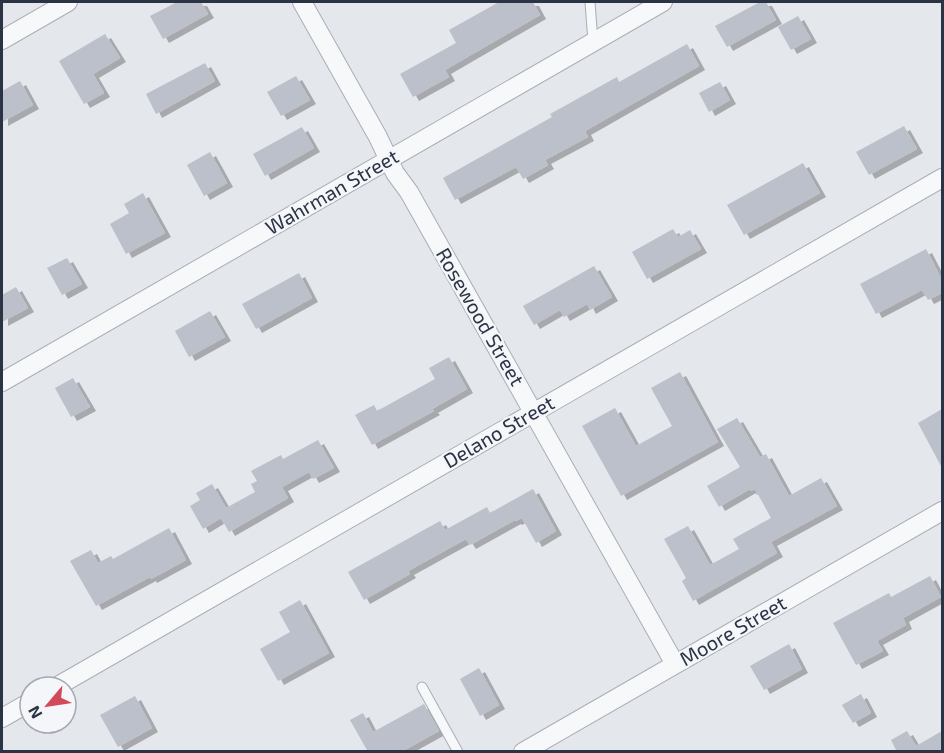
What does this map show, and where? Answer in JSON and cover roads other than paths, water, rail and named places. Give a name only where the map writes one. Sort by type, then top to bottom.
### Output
[{"type":"street","points":[[2,40],[68,2]]},
{"type":"street","name":"Rosewood Street","points":[[302,2],[378,137],[395,173],[409,192],[535,412],[675,664]]},
{"type":"street","name":"Wahrman Street","points":[[2,382],[663,2]]},
{"type":"street","name":"Delano Street","points":[[77,675],[942,178]]},
{"type":"street","name":"Moore Street","points":[[523,752],[942,511]]},
{"type":"street","points":[[2,718],[18,709]]},
{"type":"lane","points":[[590,2],[593,42]]},
{"type":"lane","points":[[422,687],[458,752]]}]
